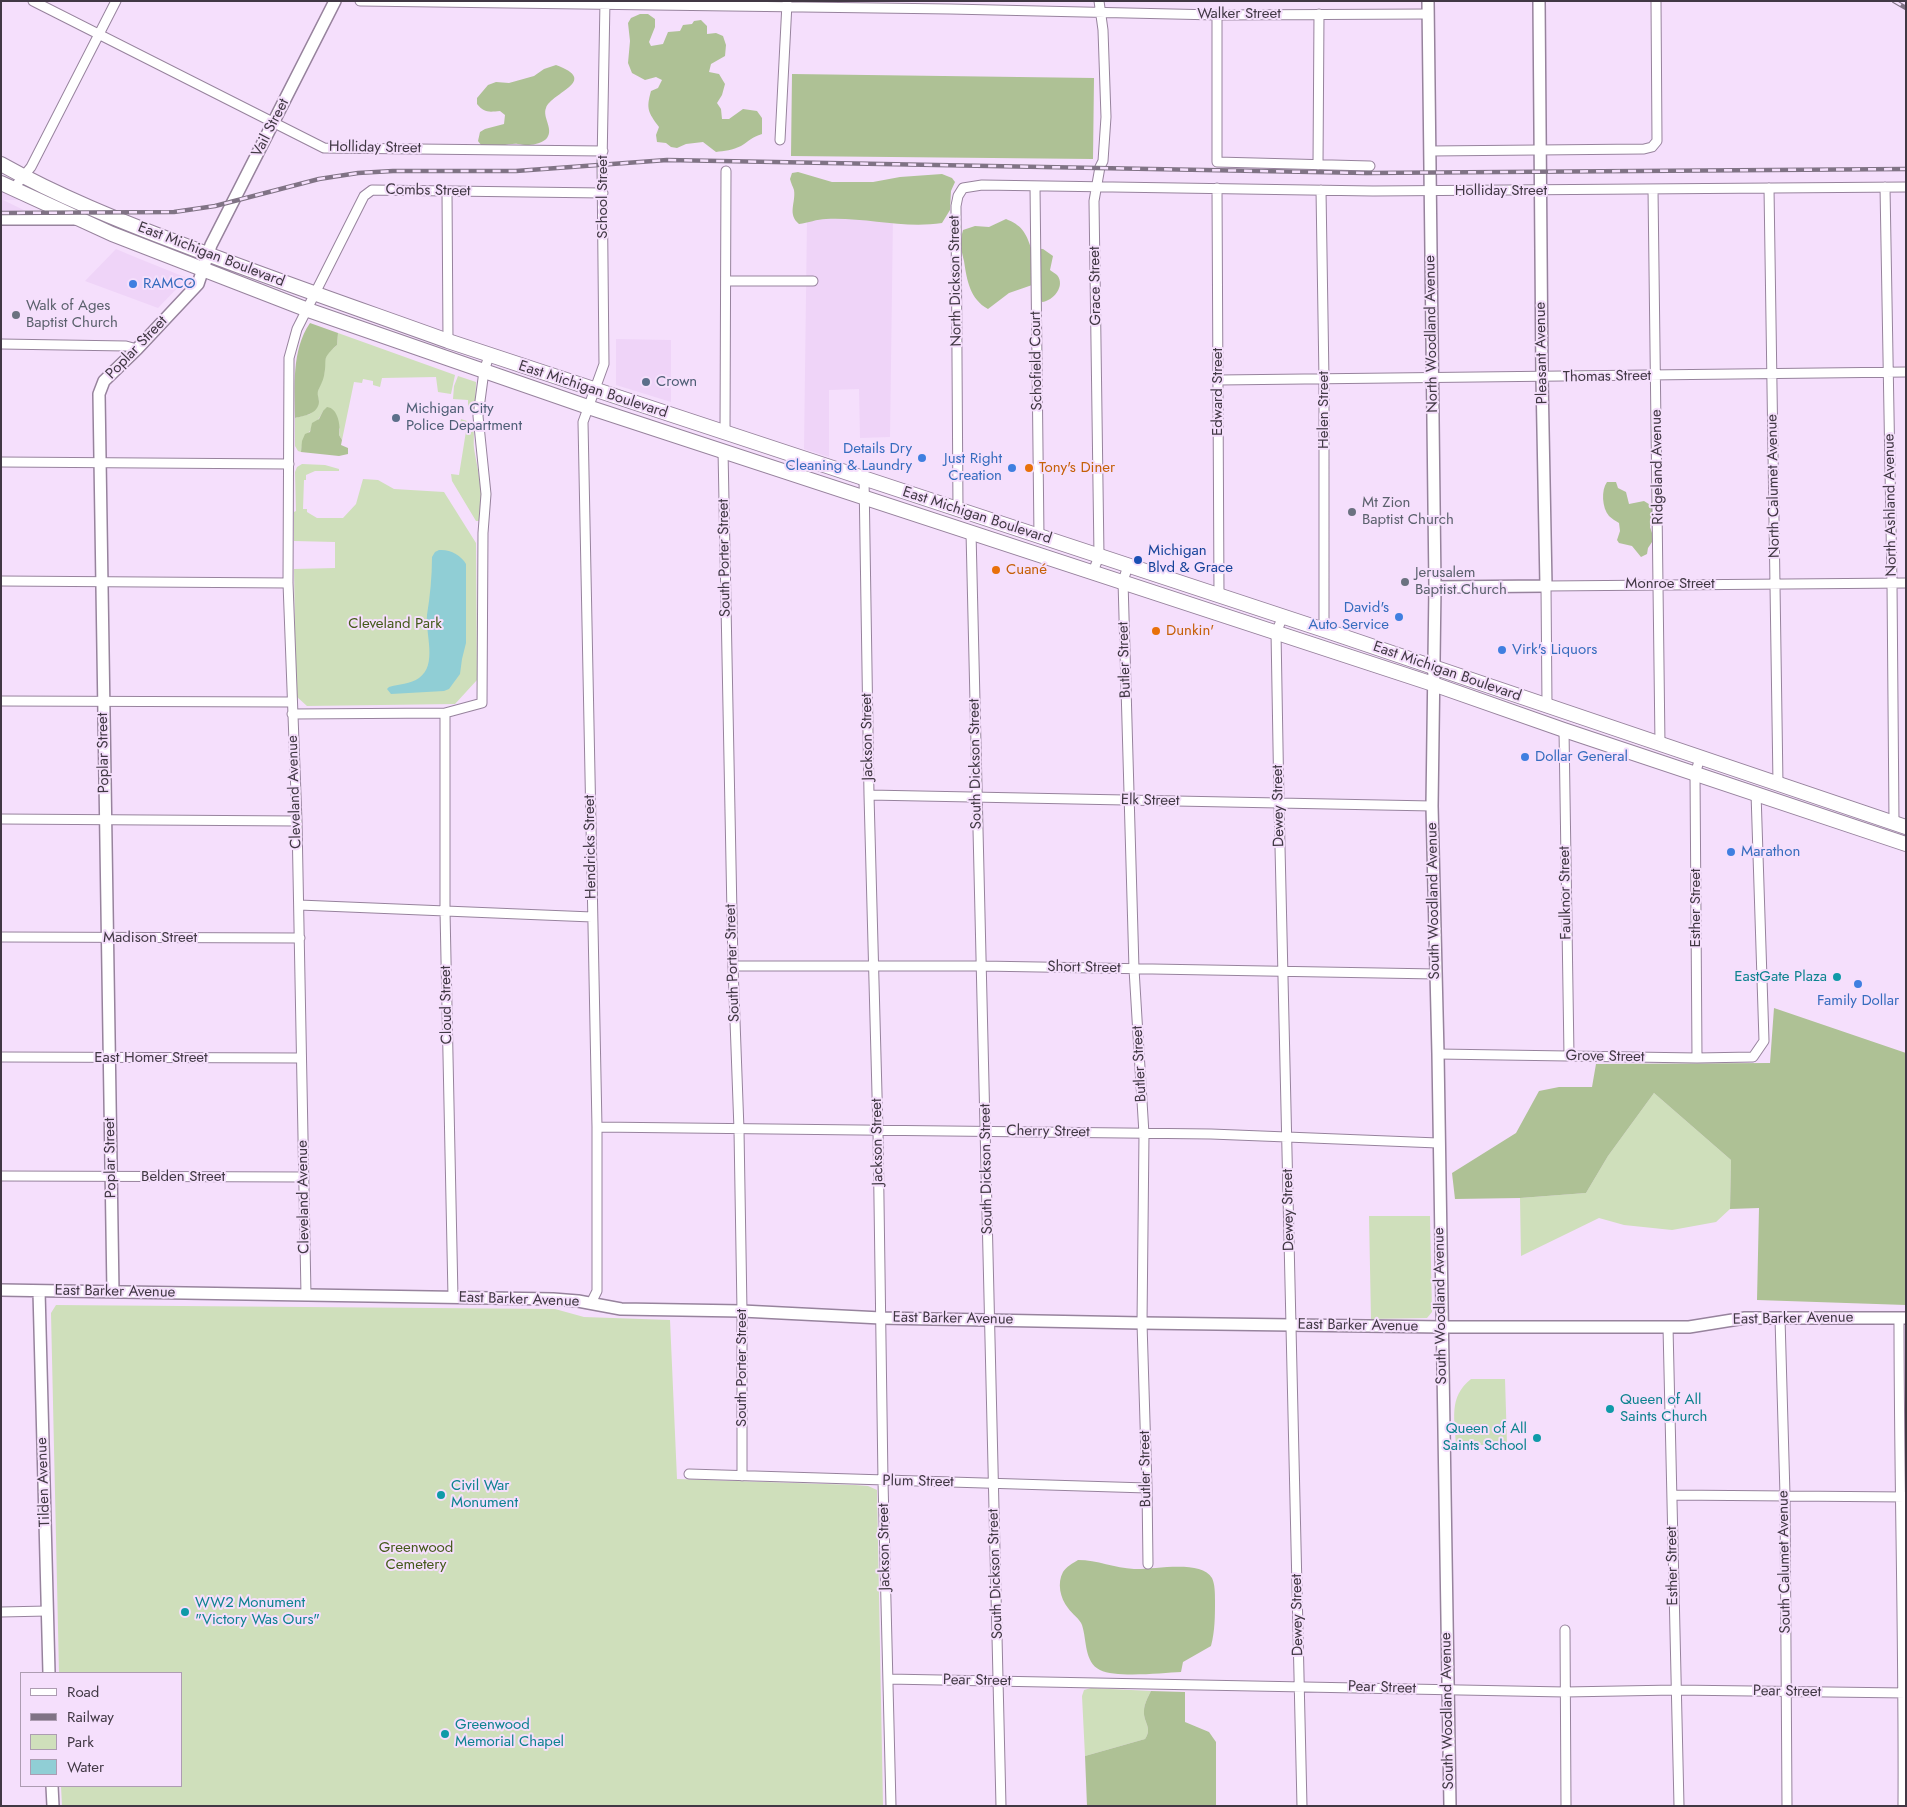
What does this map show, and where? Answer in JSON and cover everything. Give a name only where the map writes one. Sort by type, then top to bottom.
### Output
[{"type":"main road","name":"East Michigan Boulevard","points":[[1,164],[133,226],[207,255],[448,342],[1324,630],[1900,824]]},
{"type":"main road","name":"East Michigan Boulevard","points":[[7,186],[112,234],[203,270],[308,310],[484,371],[588,407],[1433,684],[1564,730],[1906,844]]},
{"type":"street","name":"Holliday Street","points":[[33,1],[324,148],[603,151]]},
{"type":"street","points":[[7,186],[25,176],[116,1]]},
{"type":"street","name":"Vail Street","points":[[207,255],[335,1]]},
{"type":"street","name":"Walker Street","points":[[360,1],[950,5],[1217,15],[1428,14]]},
{"type":"street","name":"Grace Street","points":[[1093,572],[1099,556],[1094,201],[1100,167],[1103,161],[1106,117],[1103,30],[1099,1]]},
{"type":"street","name":"North Woodland Avenue","points":[[1428,1],[1435,587],[1433,684]]},
{"type":"street","name":"Pleasant Avenue","points":[[1539,1],[1547,705]]},
{"type":"street","points":[[1430,151],[1644,149],[1652,147],[1657,141],[1656,1]]},
{"type":"street","name":"School Street","points":[[594,391],[604,364],[603,151],[605,3]]},
{"type":"street","points":[[780,140],[787,4]]},
{"type":"street","points":[[1318,14],[1318,165]]},
{"type":"street","points":[[1217,15],[1216,162],[1370,166]]},
{"type":"street","points":[[725,434],[726,171]]},
{"type":"street","name":"North Dickson Street","points":[[958,510],[956,206],[958,196],[963,188],[971,186],[1097,188]]},
{"type":"street","name":"Schofield Court","points":[[1035,186],[1039,536]]},
{"type":"street","name":"North Ashland Avenue","points":[[1885,187],[1892,583],[1900,824]]},
{"type":"street","name":"Holliday Street","points":[[1097,188],[1430,191],[1906,187]]},
{"type":"street","name":"Edward Street","points":[[1217,188],[1219,596]]},
{"type":"street","name":"North Calumet Avenue","points":[[1769,188],[1778,784]]},
{"type":"street","name":"Combs Street","points":[[316,295],[364,196],[372,190],[603,193]]},
{"type":"street","name":"Helen Street","points":[[1321,190],[1324,380],[1324,630]]},
{"type":"street","name":"Ridgeland Avenue","points":[[1654,190],[1660,584],[1660,744]]},
{"type":"street","points":[[447,191],[448,342]]},
{"type":"street","points":[[1,219],[78,219]]},
{"type":"street","name":"Poplar Street","points":[[113,1292],[98,394],[104,381],[198,284],[207,255]]},
{"type":"street","points":[[726,281],[813,281]]},
{"type":"street","name":"Cleveland Avenue","points":[[306,1295],[300,938],[288,583],[289,358],[297,329],[316,295]]},
{"type":"street","points":[[1,344],[126,346],[137,349]]},
{"type":"street","points":[[292,714],[445,713],[482,703],[483,533],[486,494],[478,416],[484,371],[489,356]]},
{"type":"street","name":"Thomas Street","points":[[1219,380],[1906,372]]},
{"type":"street","name":"Hendricks Street","points":[[591,1303],[597,1291],[597,1127],[584,422],[594,391]]},
{"type":"street","name":"South Porter Street","points":[[723,450],[733,966],[739,1130],[742,1476]]},
{"type":"street","points":[[1,462],[289,464]]},
{"type":"street","name":"Jackson Street","points":[[864,478],[891,1806]]},
{"type":"street","name":"South Dickson Street","points":[[971,532],[1000,1682],[1001,1806]]},
{"type":"street","name":"Butler Street","points":[[1128,566],[1123,581],[1134,969],[1144,1134],[1142,1323],[1148,1564]]},
{"type":"street","points":[[1,581],[288,583]]},
{"type":"street","name":"Monroe Street","points":[[1435,587],[1906,583]]},
{"type":"street","name":"Dewey Street","points":[[1283,617],[1276,632],[1278,803],[1284,970],[1302,1806]]},
{"type":"street","name":"South Woodland Avenue","points":[[1433,684],[1432,806],[1438,1054],[1450,1806]]},
{"type":"street","points":[[1,701],[292,702]]},
{"type":"street","name":"Cloud Street","points":[[445,713],[445,911],[453,1297]]},
{"type":"street","name":"Faulknor Street","points":[[1564,730],[1569,1056]]},
{"type":"street","name":"Esther Street","points":[[1697,1058],[1695,774],[1700,758]]},
{"type":"street","name":"Grove Street","points":[[1438,1054],[1697,1058],[1753,1057],[1764,1041],[1756,793]]},
{"type":"street","name":"Elk Street","points":[[869,795],[1432,806]]},
{"type":"street","points":[[1,819],[297,821]]},
{"type":"street","points":[[299,905],[592,917]]},
{"type":"street","name":"Madison Street","points":[[1,938],[300,938]]},
{"type":"street","name":"Short Street","points":[[733,966],[982,966],[1436,974]]},
{"type":"street","name":"East Homer Street","points":[[1,1057],[301,1058]]},
{"type":"street","name":"Cherry Street","points":[[597,1127],[1211,1134],[1438,1143]]},
{"type":"street","name":"Belden Street","points":[[1,1176],[304,1177]]},
{"type":"street","name":"East Barker Avenue","points":[[1,1290],[553,1299],[591,1303],[621,1309],[742,1311],[880,1318],[1142,1323],[1442,1327],[1668,1327],[1706,1326],[1745,1318],[1902,1318]]},
{"type":"street","name":"Tilden Avenue","points":[[39,1291],[49,1672]]},
{"type":"street","name":"South Calumet Avenue","points":[[1780,1318],[1785,1495],[1787,1806]]},
{"type":"street","points":[[1902,1318],[1905,1693],[1903,1806]]},
{"type":"street","name":"Esther Street","points":[[1668,1327],[1678,1806]]},
{"type":"street","name":"Plum Street","points":[[689,1474],[1147,1488]]},
{"type":"street","points":[[1672,1495],[1903,1497]]},
{"type":"street","points":[[1,1612],[47,1611]]},
{"type":"street","points":[[1565,1630],[1566,1806]]},
{"type":"street","name":"Pear Street","points":[[888,1679],[1565,1692],[1675,1690],[1905,1693]]},
{"type":"street","points":[[52,1787],[52,1806]]},
{"type":"shaded area","points":[[640,14],[648,14],[655,19],[655,27],[649,42],[651,46],[663,44],[668,32],[680,31],[683,25],[701,20],[707,26],[707,34],[716,33],[723,36],[726,45],[725,56],[711,64],[709,72],[719,74],[725,84],[722,95],[717,103],[721,109],[722,119],[729,119],[743,109],[757,111],[762,118],[762,134],[741,146],[716,152],[703,142],[686,144],[677,148],[671,147],[666,143],[657,142],[656,135],[659,127],[650,114],[648,106],[651,91],[658,88],[662,80],[656,77],[645,80],[632,73],[628,63],[630,41],[628,23],[631,18]]},
{"type":"shaded area","points":[[556,65],[574,76],[574,81],[550,102],[546,108],[545,115],[549,127],[547,138],[539,143],[528,145],[514,144],[484,147],[481,145],[478,141],[480,132],[504,124],[505,115],[500,111],[487,111],[477,104],[477,98],[488,85],[496,82],[509,83],[534,76],[544,69]]},
{"type":"shaded area","points":[[792,74],[1094,78],[1093,159],[791,156]]},
{"type":"shaded area","points":[[798,172],[832,182],[873,182],[900,177],[942,174],[952,178],[955,182],[951,191],[950,210],[942,223],[913,225],[823,219],[799,224],[793,216],[794,190],[790,179],[792,173]]},
{"type":"shaded area","points":[[1,188],[21,200],[3,200],[36,216],[1,216]]},
{"type":"shaded area","points":[[893,216],[890,437],[860,438],[859,389],[829,390],[829,457],[804,449],[807,218]]},
{"type":"shaded area","points":[[1006,219],[1016,224],[1022,230],[1031,248],[1043,249],[1053,256],[1050,270],[1057,275],[1060,284],[1054,296],[1046,301],[1042,302],[1035,284],[1009,293],[988,309],[977,300],[970,289],[961,249],[963,230],[975,226],[989,227]]},
{"type":"shaded area","points":[[116,249],[187,278],[158,308],[85,281]]},
{"type":"shaded area","points":[[310,323],[338,333],[337,345],[326,357],[324,376],[318,392],[318,406],[310,414],[295,418],[295,369],[300,345]]},
{"type":"shaded area","points":[[616,339],[671,340],[671,402],[616,385]]},
{"type":"shaded area","points":[[327,407],[331,408],[336,414],[340,427],[341,445],[348,448],[348,454],[339,456],[301,452],[305,434],[310,432],[312,423],[319,419]]},
{"type":"shaded area","points":[[1607,482],[1616,482],[1618,488],[1626,492],[1629,504],[1644,501],[1652,506],[1653,515],[1650,527],[1654,539],[1648,548],[1647,554],[1641,557],[1632,546],[1619,543],[1617,540],[1620,531],[1619,523],[1609,516],[1604,504],[1603,494]]},
{"type":"shaded area","points":[[1774,1008],[1906,1053],[1906,1305],[1757,1300],[1759,1208],[1730,1209],[1731,1160],[1654,1093],[1608,1156],[1586,1193],[1520,1198],[1455,1199],[1452,1173],[1516,1133],[1539,1091],[1559,1087],[1592,1087],[1596,1064],[1770,1063]]},
{"type":"shaded area","points":[[1078,1560],[1134,1569],[1187,1567],[1206,1572],[1212,1578],[1215,1592],[1211,1646],[1183,1662],[1181,1672],[1117,1674],[1100,1670],[1091,1662],[1082,1625],[1065,1604],[1060,1590],[1063,1572]]},
{"type":"shaded area","points":[[1151,1691],[1185,1692],[1185,1722],[1209,1732],[1216,1742],[1216,1806],[1087,1806],[1085,1756],[1145,1739],[1148,1728],[1144,1708]]},
{"type":"green space","points":[[338,333],[455,375],[451,394],[438,392],[436,377],[382,378],[380,387],[373,385],[373,381],[363,379],[362,383],[354,382],[342,440],[339,435],[340,429],[323,411],[304,441],[301,452],[298,451],[295,446],[295,418],[310,414],[319,402],[317,393],[324,375],[325,360],[327,354],[337,345]]},
{"type":"green space","points":[[458,376],[476,382],[475,409],[468,408],[468,400],[453,399],[454,386]]},
{"type":"green space","points":[[461,419],[470,422],[474,431],[474,448],[482,497],[479,521],[476,521],[452,481],[451,474],[459,475],[467,425],[460,424]]},
{"type":"green space","name":"Cleveland Park","points":[[302,464],[325,465],[339,469],[339,471],[315,471],[306,475],[306,480],[304,480],[303,509],[307,509],[307,512],[317,518],[343,518],[356,504],[363,479],[378,480],[394,489],[444,492],[476,543],[477,680],[455,704],[307,706],[296,696],[294,569],[335,568],[335,542],[294,541],[294,512],[296,511],[295,472],[297,467]]},
{"type":"green space","points":[[1654,1093],[1731,1160],[1730,1209],[1716,1222],[1672,1230],[1624,1225],[1599,1218],[1521,1256],[1520,1198],[1586,1193],[1608,1156]]},
{"type":"green space","points":[[1369,1216],[1430,1216],[1432,1312],[1427,1318],[1371,1319]]},
{"type":"green space","name":"Greenwood Cemetery","points":[[56,1305],[555,1309],[584,1317],[670,1320],[677,1479],[855,1485],[868,1486],[877,1490],[883,1806],[62,1806],[61,1787],[182,1787],[182,1672],[59,1672],[51,1313]]},
{"type":"green space","points":[[1471,1379],[1505,1379],[1507,1444],[1456,1446],[1454,1410],[1456,1401],[1459,1393]]},
{"type":"green space","points":[[1091,1688],[1151,1691],[1144,1708],[1148,1728],[1145,1739],[1085,1756],[1082,1696],[1084,1690]]},
{"type":"water","points":[[439,550],[455,553],[466,564],[466,643],[460,674],[449,689],[444,691],[391,694],[387,689],[389,687],[416,680],[425,672],[428,665],[427,615],[432,557]]},
{"type":"railway","points":[[1894,1],[1906,8]]},
{"type":"railway","points":[[1,213],[174,212],[215,206],[319,179],[358,173],[393,171],[516,171],[667,160],[1366,173],[1906,169]]},
{"type":"place","name":"RAMCO","points":[[133,284]]},
{"type":"place","name":"Walk of Ages Baptist Church","points":[[16,315]]},
{"type":"place","name":"Crown","points":[[646,382]]},
{"type":"place","name":"Michigan City Police Department","points":[[396,418]]},
{"type":"place","name":"Details Dry Cleaning & Laundry","points":[[922,458]]},
{"type":"place","name":"Just Right Creation","points":[[1012,468]]},
{"type":"place","name":"Tony's Diner","points":[[1029,468]]},
{"type":"place","name":"Mt Zion Baptist Church","points":[[1352,512]]},
{"type":"place","name":"Michigan Blvd & Grace","points":[[1138,560]]},
{"type":"place","name":"Cuané","points":[[996,570]]},
{"type":"place","name":"Jerusalem Baptist Church","points":[[1405,582]]},
{"type":"place","name":"David's Auto Service","points":[[1399,617]]},
{"type":"place","name":"Dunkin'","points":[[1156,631]]},
{"type":"place","name":"Virk's Liquors","points":[[1502,650]]},
{"type":"place","name":"Dollar General","points":[[1525,757]]},
{"type":"place","name":"Marathon","points":[[1731,852]]},
{"type":"place","name":"EastGate Plaza","points":[[1837,977]]},
{"type":"place","name":"Family Dollar","points":[[1858,984]]},
{"type":"place","name":"Queen of All Saints Church","points":[[1610,1409]]},
{"type":"place","name":"Queen of All Saints School","points":[[1537,1438]]},
{"type":"place","name":"Civil War Monument","points":[[441,1495]]},
{"type":"place","name":"WW2 Monument \"Victory Was Ours\"","points":[[185,1612]]},
{"type":"place","name":"Greenwood Memorial Chapel","points":[[445,1734]]}]
